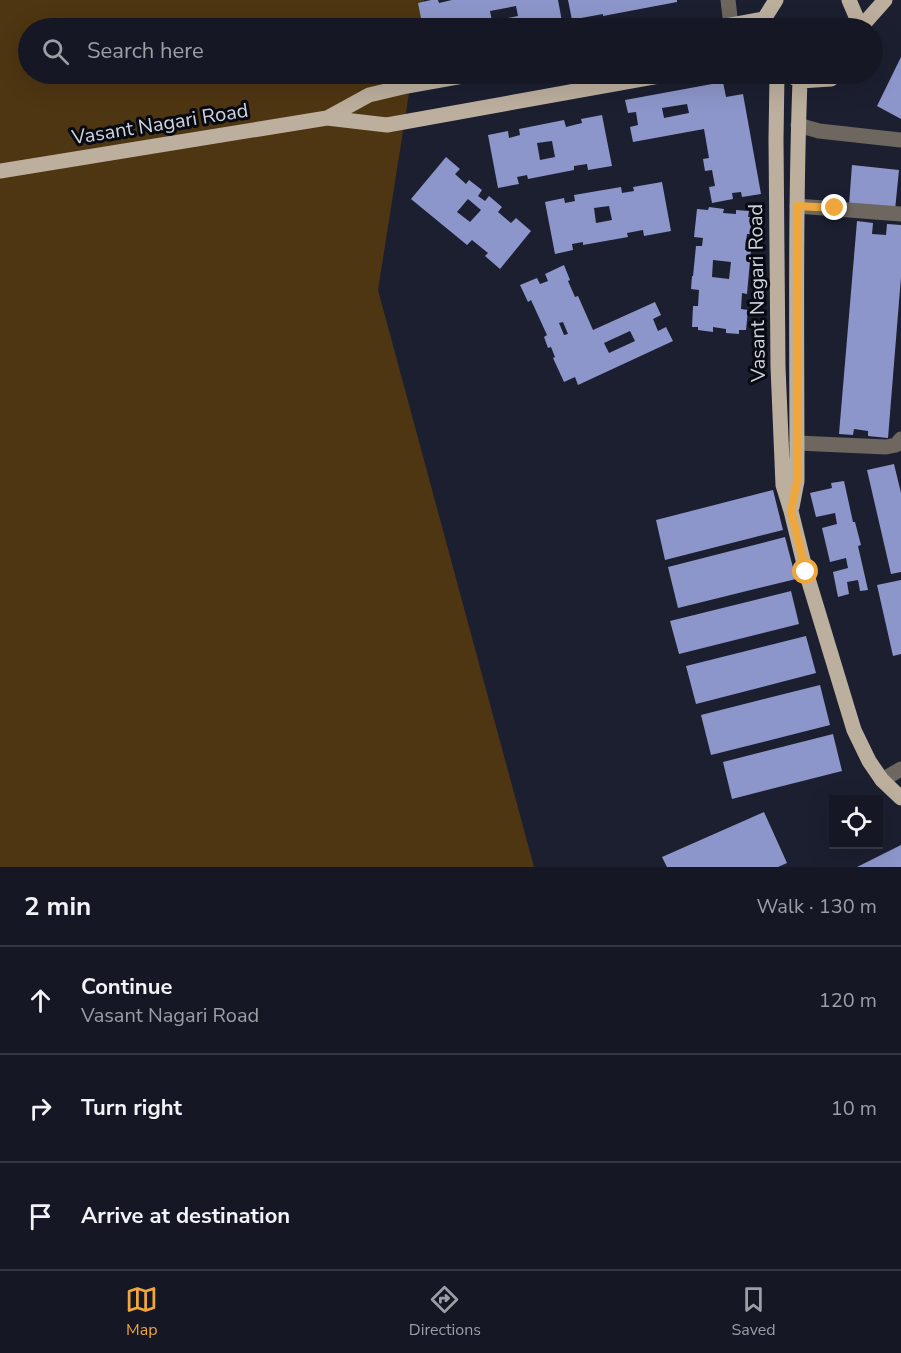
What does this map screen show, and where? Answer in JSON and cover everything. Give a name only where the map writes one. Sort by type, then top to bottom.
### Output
[{"type":"main road","points":[[767,18],[776,0]]},
{"type":"main road","points":[[849,0],[857,18]]},
{"type":"main road","points":[[870,18],[885,0]]},
{"type":"main road","name":"Vasant Nagari Road","points":[[327,118],[369,95],[418,84]]},
{"type":"main road","name":"Vasant Nagari Road","points":[[0,171],[327,118],[387,125],[615,84]]},
{"type":"main road","name":"Vasant Nagari Road","points":[[777,84],[778,367],[783,485],[806,572],[854,730],[868,761],[882,780],[900,796]]},
{"type":"main road","name":"Vasant Nagari Road","points":[[791,511],[797,481],[798,124],[794,84]]},
{"type":"street","points":[[728,0],[730,18]]},
{"type":"street","points":[[798,124],[819,131],[901,140]]},
{"type":"street","points":[[797,206],[901,214]]},
{"type":"street","points":[[797,442],[886,447],[896,445],[901,439]]},
{"type":"street","points":[[882,780],[901,769]]},
{"type":"shaded area","points":[[0,0],[424,0],[421,18],[18,18],[18,84],[410,84],[378,290],[534,867],[0,867]]},
{"type":"building","points":[[431,0],[438,0],[439,3],[452,0],[558,0],[561,18],[508,18],[518,16],[516,6],[490,11],[491,18],[421,18],[418,3]]},
{"type":"building","points":[[568,0],[677,0],[677,2],[603,16],[603,14],[572,18]]},
{"type":"building","points":[[901,57],[901,119],[877,106]]},
{"type":"building","points":[[712,84],[723,84],[726,97],[743,94],[761,194],[742,197],[741,192],[732,193],[733,199],[712,203],[709,187],[715,186],[712,170],[705,171],[703,159],[709,158],[704,129],[633,142],[630,127],[638,125],[636,112],[628,113],[625,100]],"holes":[[[687,104],[689,113],[664,118],[662,108]]]},
{"type":"building","points":[[602,115],[612,166],[588,170],[587,164],[574,166],[574,170],[528,179],[527,175],[517,177],[519,184],[498,188],[488,135],[508,131],[509,138],[520,135],[519,129],[564,120],[566,127],[582,123],[581,119]],"holes":[[[552,141],[555,157],[540,160],[537,143]]]},
{"type":"building","points":[[446,157],[460,169],[455,174],[466,184],[469,180],[482,190],[478,196],[485,201],[489,196],[502,207],[498,212],[511,223],[516,218],[531,231],[500,269],[485,256],[488,253],[472,240],[467,245],[411,199]],"holes":[[[468,199],[481,210],[470,222],[457,212]]]},
{"type":"building","points":[[852,165],[899,170],[895,210],[849,205]]},
{"type":"building","points":[[662,182],[671,231],[644,236],[643,230],[627,233],[628,237],[583,245],[583,242],[572,244],[573,250],[555,254],[545,202],[564,198],[565,203],[575,201],[574,195],[621,187],[622,193],[634,191],[633,187]],"holes":[[[609,206],[612,220],[596,223],[594,208]]]},
{"type":"building","points":[[709,207],[724,209],[723,213],[736,214],[736,210],[749,211],[748,217],[755,217],[753,234],[747,234],[745,250],[751,250],[747,294],[742,293],[741,309],[748,310],[746,330],[739,330],[739,334],[726,333],[726,329],[713,327],[713,332],[692,327],[693,306],[698,306],[699,290],[691,289],[692,276],[696,246],[702,246],[703,238],[694,237],[697,209],[708,210]],"holes":[[[713,260],[731,262],[729,279],[712,277]]]},
{"type":"building","points":[[857,221],[873,223],[872,234],[886,235],[887,224],[901,225],[901,277],[888,438],[868,436],[868,431],[854,429],[853,435],[839,434]]},
{"type":"building","points":[[564,265],[575,297],[578,296],[593,330],[655,302],[661,315],[653,319],[658,331],[666,327],[673,341],[578,385],[575,377],[564,382],[553,358],[555,357],[551,347],[548,348],[544,337],[547,335],[531,300],[528,302],[520,285],[537,278],[540,284],[548,281],[545,274]],"holes":[[[563,322],[568,334],[564,335],[559,323]],[[630,331],[635,341],[609,353],[604,343]]]},
{"type":"building","points":[[894,464],[901,493],[901,572],[891,574],[867,470]]},
{"type":"building","points":[[844,481],[853,522],[855,522],[861,545],[858,546],[868,590],[860,591],[858,580],[847,582],[849,594],[838,597],[833,572],[848,568],[846,558],[830,562],[822,528],[837,524],[835,513],[816,517],[810,493],[832,488],[831,483]]},
{"type":"building","points":[[773,490],[783,530],[665,560],[656,520]]},
{"type":"building","points":[[785,537],[796,579],[678,608],[668,567]]},
{"type":"building","points":[[901,580],[901,654],[893,656],[877,585]]},
{"type":"building","points":[[791,591],[799,624],[679,654],[670,621]]},
{"type":"building","points":[[806,636],[816,673],[696,704],[686,666]]},
{"type":"building","points":[[820,685],[830,725],[711,755],[701,715]]},
{"type":"building","points":[[833,734],[842,771],[732,799],[723,762]]},
{"type":"building","points":[[764,812],[787,863],[778,867],[667,867],[662,857]]},
{"type":"building","points":[[901,845],[901,867],[857,867]]},
{"type":"route","points":[[806,572],[791,511],[797,481],[797,206],[835,208]]}]
